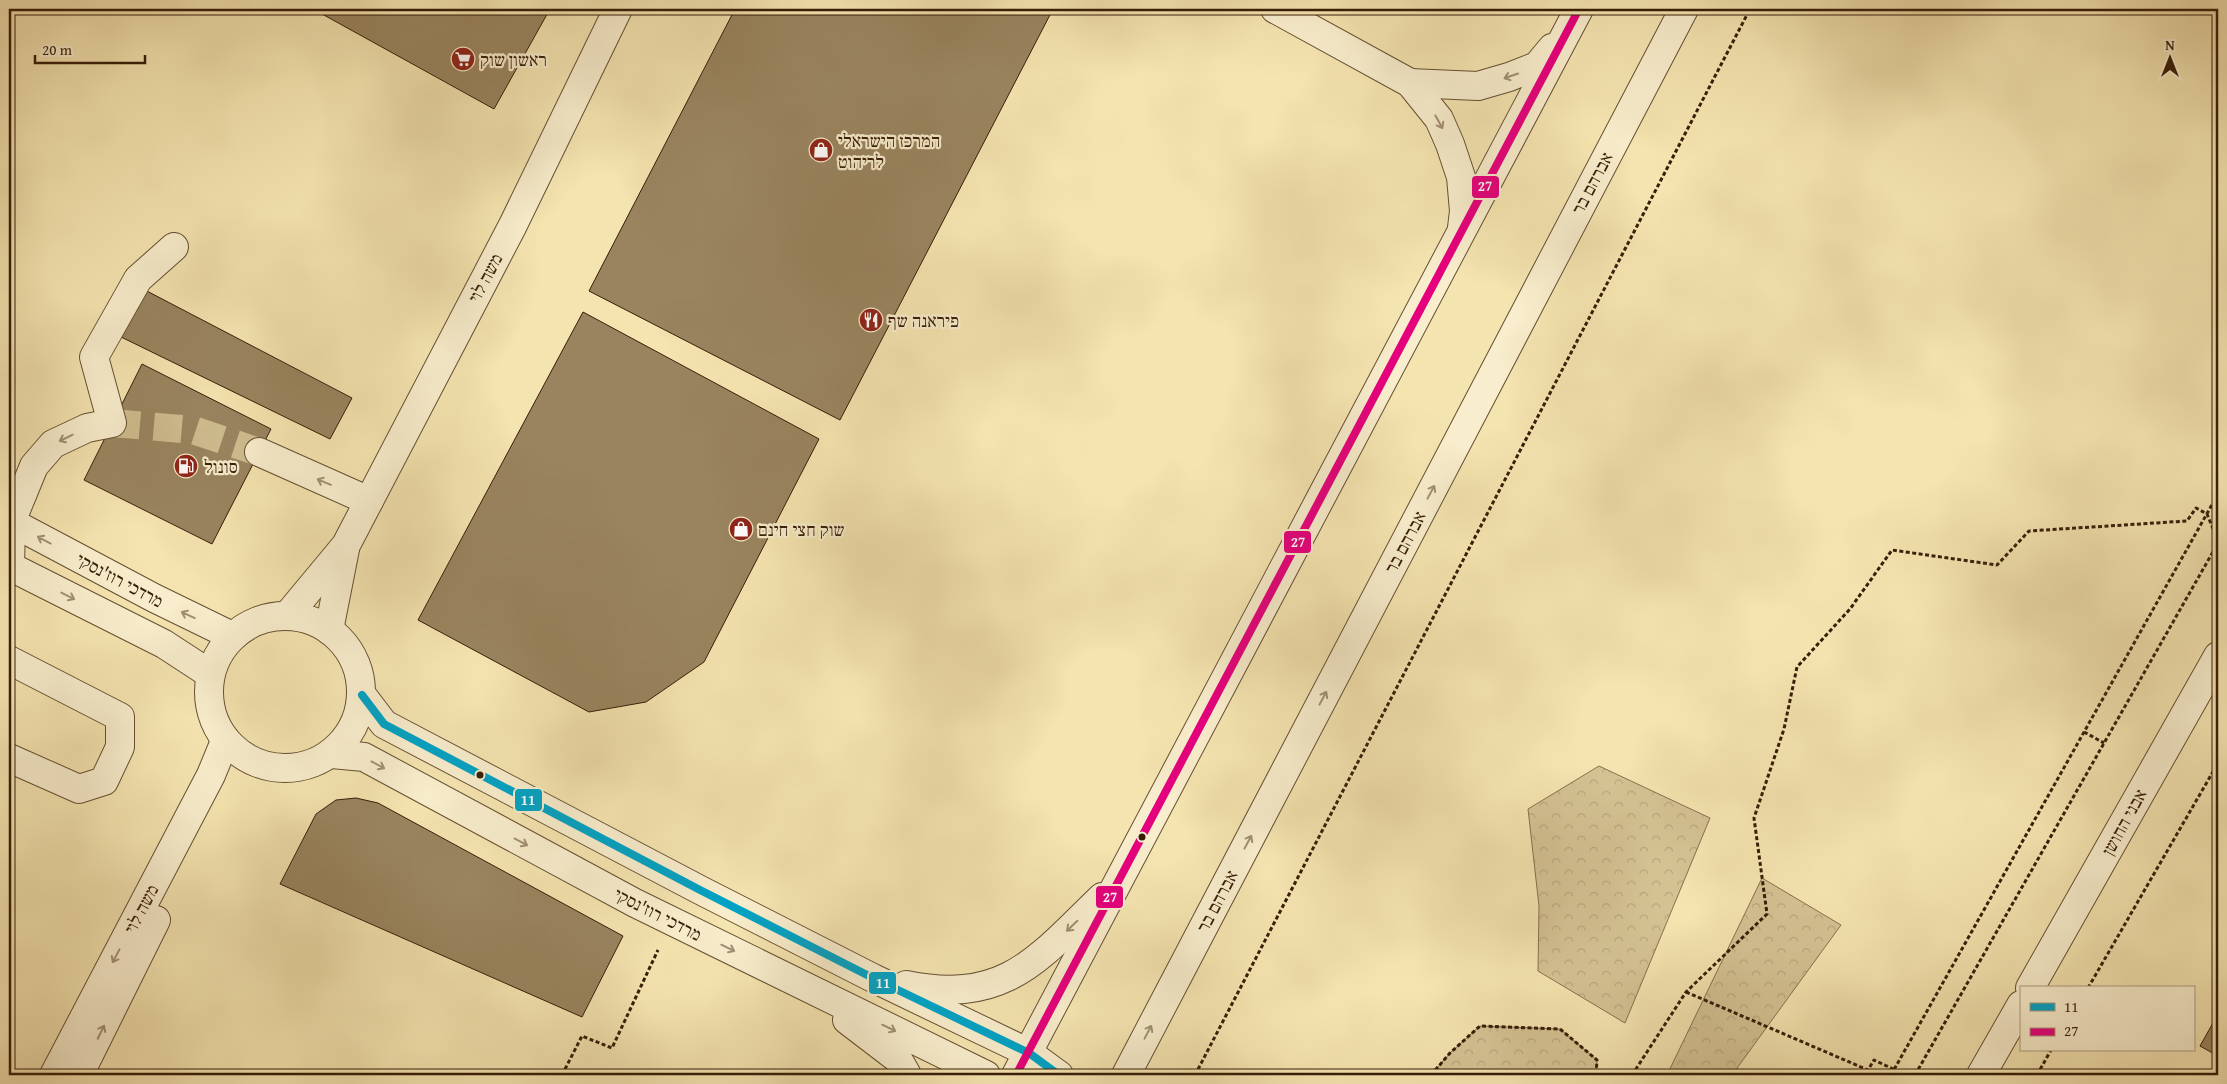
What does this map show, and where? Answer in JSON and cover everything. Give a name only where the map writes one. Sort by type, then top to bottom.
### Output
[{"type":"street","name":"משה לוי","points":[[287,616],[346,545],[513,225],[618,9]]},
{"type":"street","points":[[1275,9],[1410,83],[1439,119],[1450,144],[1462,186],[1464,211],[1461,234]]},
{"type":"street","name":"אברהם בר","points":[[1126,1075],[1684,9]]},
{"type":"street","points":[[1410,83],[1478,86],[1537,66],[1576,15]]},
{"type":"street","points":[[1022,1064],[1576,15]]},
{"type":"street","points":[[10,567],[10,522],[34,466],[53,444],[87,428],[112,423],[94,357],[138,279],[174,246]]},
{"type":"street","points":[[258,452],[368,501]]},
{"type":"street","name":"מרדכי רוז'נסקי","points":[[10,522],[154,598],[232,636]]},
{"type":"street","name":"משה לוי","points":[[330,630],[346,545]]},
{"type":"street","name":"מרדכי רוז'נסקי","points":[[10,567],[164,644],[210,674]]},
{"type":"street","points":[[287,616],[307,619],[330,630],[348,648],[359,670],[362,696],[358,718],[347,738],[332,754],[312,765],[289,769],[267,767],[235,750],[213,720],[208,697],[210,674],[218,653],[232,636],[249,624],[267,618],[287,616]]},
{"type":"street","name":"אבני החושן","points":[[2031,986],[2218,656]]},
{"type":"street","points":[[9,660],[120,717],[120,748],[104,781],[79,789],[9,758]]},
{"type":"street","points":[[362,696],[384,724],[702,891],[873,978],[1022,1064],[1059,1075]]},
{"type":"street","name":"משה לוי","points":[[54,1075],[211,775],[235,750]]},
{"type":"street","name":"משה לוי","points":[[79,1075],[226,779],[235,750]]},
{"type":"street","name":"מרדכי רוז'נסקי","points":[[332,754],[364,757],[671,920],[986,1075]]},
{"type":"street","points":[[873,978],[929,990],[965,990],[1001,981],[1035,962],[1120,880]]},
{"type":"street","points":[[803,985],[898,1059],[907,1075]]},
{"type":"street","points":[[1981,1075],[2020,1007]]},
{"type":"path","points":[[1195,1075],[1750,9]]},
{"type":"path","points":[[1891,1075],[2218,494]]},
{"type":"path","points":[[1632,1075],[1686,992],[1767,914],[1754,818],[1784,729],[1797,667],[1850,609],[1892,550],[1996,565],[2029,531],[2187,521],[2196,508],[2207,514],[2218,542],[1915,1075]]},
{"type":"path","points":[[2084,732],[2104,743]]},
{"type":"path","points":[[2089,986],[2218,763]]},
{"type":"path","points":[[562,1075],[582,1036],[612,1048],[671,920]]},
{"type":"path","points":[[1686,992],[1868,1070],[1874,1060],[1906,1075]]},
{"type":"path","points":[[1431,1075],[1450,1053],[1480,1026],[1560,1029],[1597,1060],[1596,1075]]},
{"type":"path","points":[[2036,1075],[2050,1052]]},
{"type":"green space","points":[[1599,766],[1710,818],[1625,1023],[1538,971],[1539,906],[1528,809]]},
{"type":"green space","points":[[1762,878],[1841,925],[1732,1075],[1667,1075]]},
{"type":"green space","points":[[1480,1026],[1560,1029],[1597,1060],[1596,1075],[1431,1075],[1450,1053]]},
{"type":"building","name":"ראשון שוק","points":[[313,9],[550,9],[494,109]]},
{"type":"building","name":"המרכז הישראלי לריהוט","points":[[735,9],[1053,9],[840,420],[589,291]]},
{"type":"building","points":[[143,289],[352,398],[330,439],[119,336]]},
{"type":"building","points":[[583,312],[819,439],[704,662],[646,702],[589,712],[418,620]]},
{"type":"building","points":[[142,364],[271,429],[212,544],[84,480]]},
{"type":"building","points":[[356,798],[378,803],[623,936],[582,1017],[280,884],[316,814],[336,800]]},
{"type":"building","points":[[2218,1014],[2218,1056],[2200,1046]]},
{"type":"tunnel","points":[[112,423],[193,430],[259,452]]},
{"type":"transit line","name":"27","points":[[1016,1075],[1579,9]]},
{"type":"transit line","name":"11","points":[[362,695],[384,724],[702,891],[873,978],[1029,1053],[1059,1075]]},
{"type":"place","name":"ראשון שוק","points":[[463,59]]},
{"type":"place","name":"המרכז הישראלי לריהוט","points":[[821,150]]},
{"type":"place","name":"פיראנה שף","points":[[871,320]]},
{"type":"place","name":"סונול","points":[[186,466]]},
{"type":"place","name":"שוק חצי חינם","points":[[741,529]]}]
